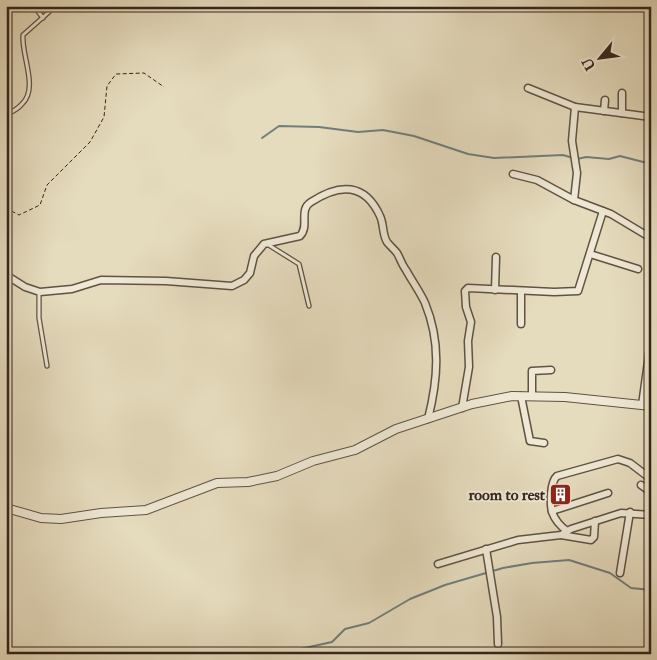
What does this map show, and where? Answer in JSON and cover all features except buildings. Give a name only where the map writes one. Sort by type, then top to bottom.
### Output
[{"type":"street","points":[[528,88],[575,107],[651,117]]},
{"type":"street","points":[[622,94],[622,113]]},
{"type":"street","points":[[604,111],[605,100]]},
{"type":"street","points":[[574,200],[577,173],[572,141],[575,107]]},
{"type":"street","points":[[513,174],[537,180],[574,200],[603,211],[651,238]]},
{"type":"street","points":[[6,275],[25,287],[39,292],[72,289],[101,280],[232,286],[244,280],[250,273],[254,256],[270,242],[300,236],[305,230],[304,212],[311,202],[328,194],[351,188],[362,192],[371,200],[380,217],[387,242],[397,254],[429,314],[438,351],[438,365],[428,419]]},
{"type":"street","points":[[462,408],[469,367],[468,341],[471,322],[466,307],[465,291],[468,288],[521,291],[578,291],[603,211]]},
{"type":"street","points":[[590,254],[638,269]]},
{"type":"street","points":[[495,290],[496,257]]},
{"type":"street","points":[[521,291],[521,324]]},
{"type":"street","points":[[642,405],[651,340]]},
{"type":"street","points":[[532,396],[532,371],[551,370]]},
{"type":"street","points":[[6,508],[41,518],[61,519],[101,513],[146,510],[217,482],[248,482],[276,476],[325,457],[355,450],[396,429],[488,401],[521,396],[565,397],[651,406]]},
{"type":"street","points":[[521,396],[530,441],[544,443]]},
{"type":"street","points":[[595,521],[594,537],[591,540],[564,533],[552,511],[552,482],[557,476],[618,459],[630,463],[651,479]]},
{"type":"street","points":[[641,485],[651,492]]},
{"type":"street","points":[[552,511],[608,493]]},
{"type":"street","points":[[438,564],[518,540],[564,533],[611,515],[630,512],[651,515]]},
{"type":"street","points":[[620,573],[630,512]]},
{"type":"street","points":[[486,549],[497,617],[498,644]]},
{"type":"lane","points":[[34,6],[42,18]]},
{"type":"lane","points":[[6,115],[23,104],[28,96],[29,82],[23,36],[52,6]]},
{"type":"lane","points":[[270,242],[278,251],[299,264],[309,306]]},
{"type":"lane","points":[[270,242],[278,251]]},
{"type":"lane","points":[[39,292],[39,318],[47,366]]},
{"type":"path","points":[[6,208],[19,215],[40,205],[47,185],[90,142],[104,117],[107,86],[116,74],[144,73],[164,87]]},
{"type":"waterway","points":[[262,138],[279,126],[319,127],[358,132],[383,130],[414,136],[468,154],[494,158],[563,155],[573,158]]},
{"type":"waterway","points":[[577,159],[586,157],[609,159],[620,156],[651,164]]},
{"type":"waterway","points":[[277,654],[332,642],[345,629],[369,623],[410,599],[445,585],[503,568],[532,563],[569,560],[610,573],[631,588],[651,590]]},
{"type":"place","name":"room to rest","points":[[561,494]]}]
